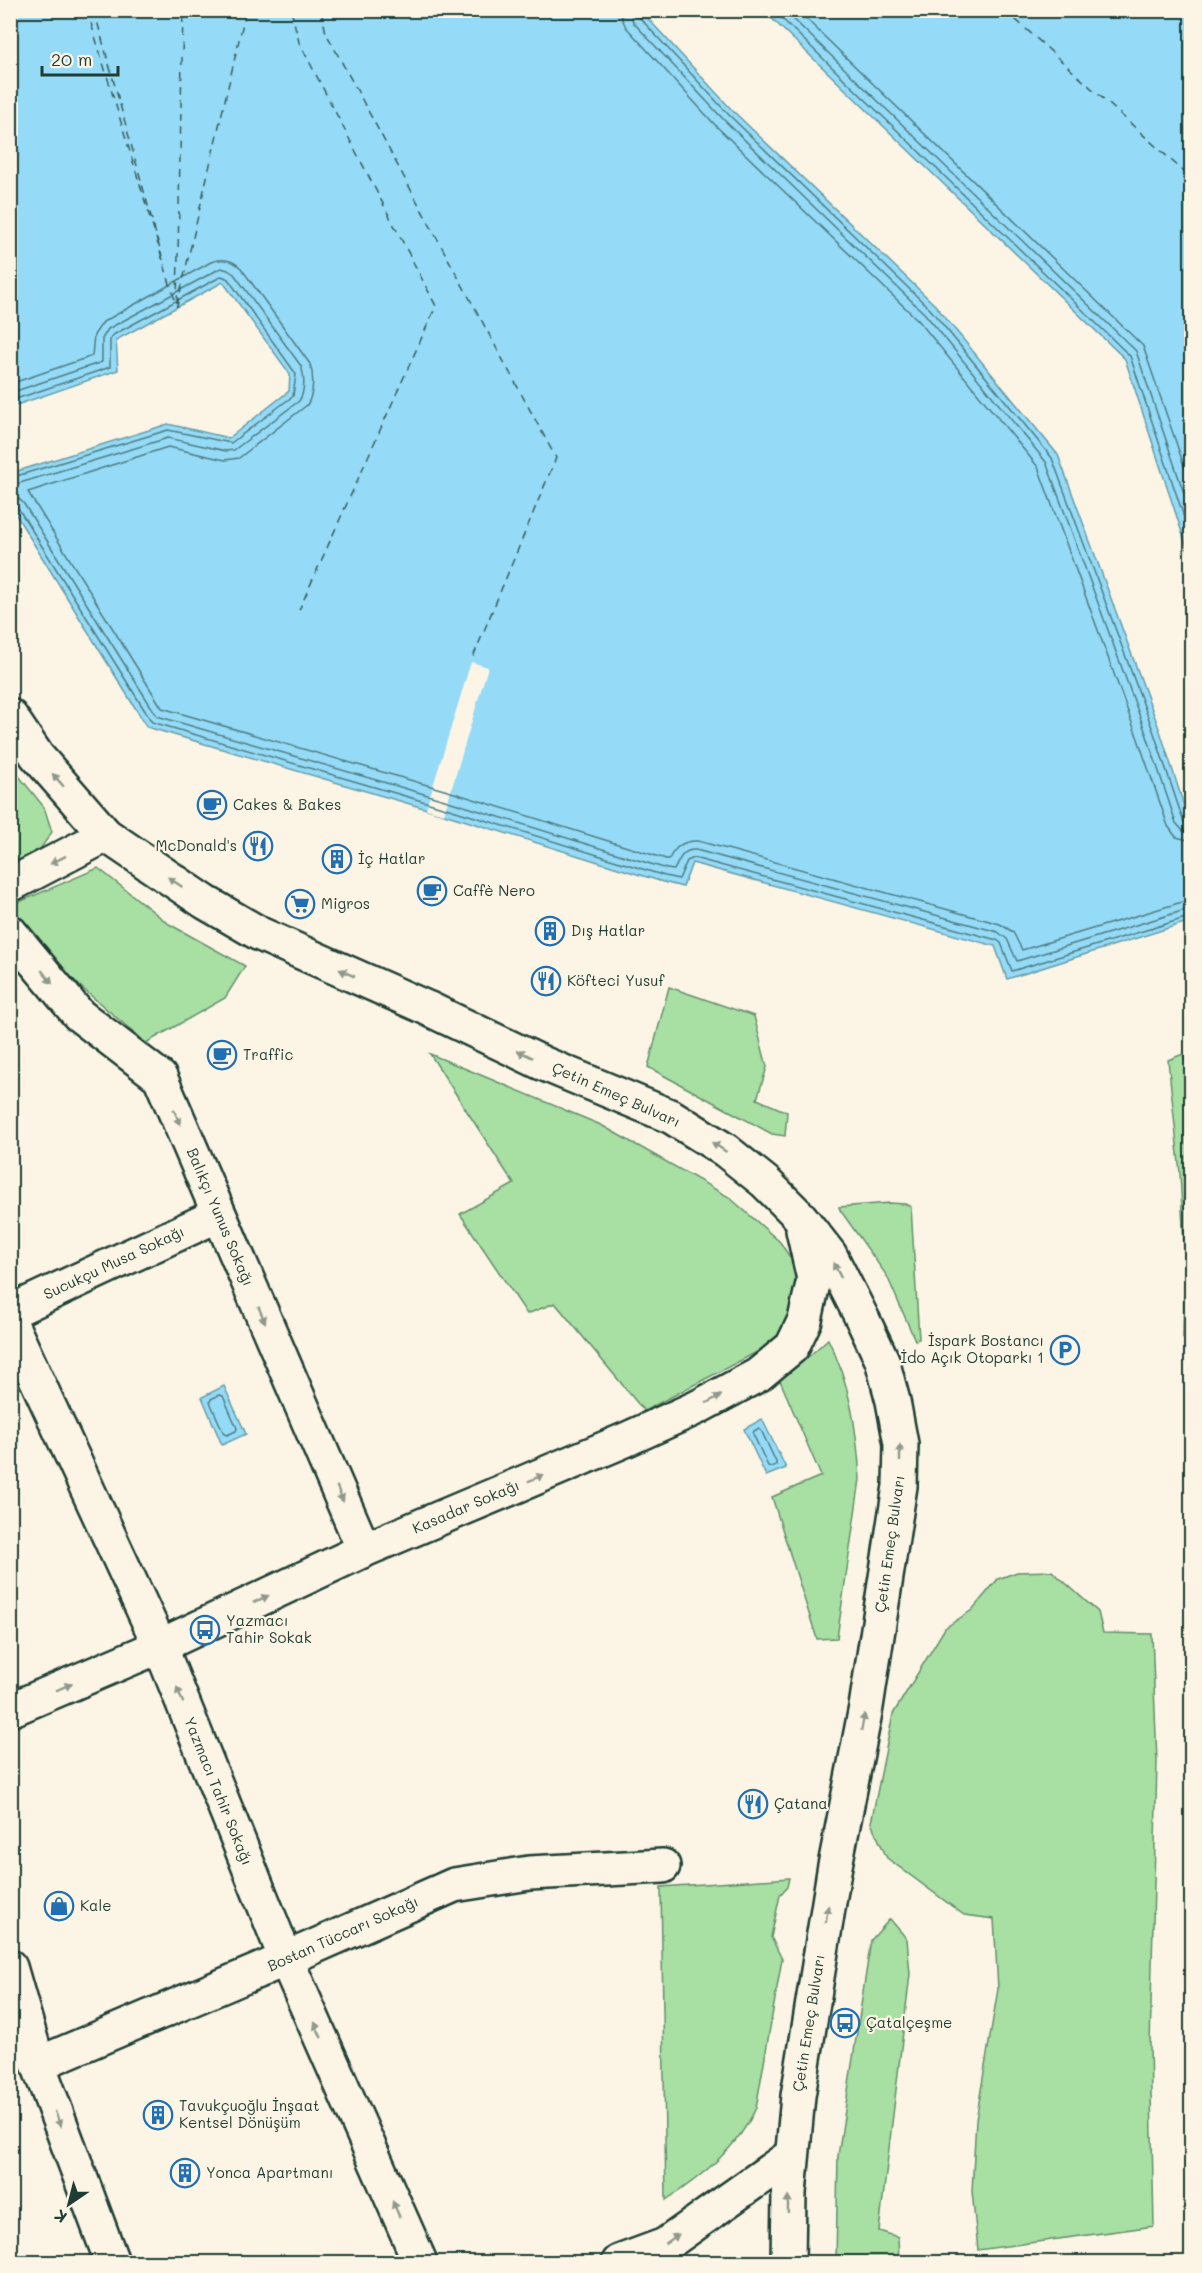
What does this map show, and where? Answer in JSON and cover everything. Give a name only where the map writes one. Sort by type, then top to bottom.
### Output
[{"type":"main road","name":"Çetin Emeç Bulvarı","points":[[10,716],[37,756],[106,836],[206,902],[260,933],[427,1008],[542,1063],[672,1117],[725,1150],[765,1182],[801,1218],[830,1255],[882,1360],[901,1444],[900,1486],[866,1707],[834,1870],[798,2096],[792,2155],[788,2262]]},
{"type":"main road","points":[[10,885],[106,836]]},
{"type":"main road","name":"Balıkçı Yunus Sokağı","points":[[10,932],[79,1015],[160,1077],[364,1550]]},
{"type":"main road","name":"Sucukçu Musa Sokağı","points":[[10,1312],[218,1215]]},
{"type":"main road","name":"Kasadar Sokağı","points":[[10,1710],[160,1646],[364,1550],[625,1440],[698,1407],[758,1375],[792,1347],[805,1320],[814,1279],[801,1218]]},
{"type":"main road","name":"Yazmacı Tahir Sokağı","points":[[10,1322],[160,1646],[286,1959],[420,2262]]},
{"type":"main road","name":"Bostan Tüccarı Sokağı","points":[[38,2064],[454,1885],[529,1874],[663,1866]]},
{"type":"main road","points":[[10,1967],[38,2064],[112,2262]]},
{"type":"main road","points":[[619,2262],[664,2245],[792,2155]]},
{"type":"green space","points":[[10,765],[44,807],[52,832],[32,861],[10,878]]},
{"type":"green space","points":[[98,868],[169,924],[245,966],[225,998],[146,1043],[82,988],[38,945],[12,905]]},
{"type":"green space","points":[[669,987],[754,1016],[767,1067],[757,1099],[787,1112],[785,1136],[772,1134],[648,1067]]},
{"type":"green space","points":[[430,1054],[601,1125],[729,1197],[780,1242],[806,1282],[778,1341],[644,1411],[555,1303],[527,1314],[460,1214],[514,1184]]},
{"type":"green space","points":[[1183,1054],[1192,1080],[1191,1346],[1183,1338],[1185,1263],[1180,1173],[1168,1060]]},
{"type":"green space","points":[[905,1204],[911,1207],[919,1339],[915,1340],[887,1276],[839,1207]]},
{"type":"green space","points":[[828,1339],[842,1372],[851,1407],[860,1479],[837,1638],[817,1639],[772,1497],[821,1476],[779,1378]]},
{"type":"green space","points":[[1052,1571],[1098,1612],[1103,1633],[1152,1634],[1157,1762],[1150,2046],[1154,2226],[978,2250],[972,2191],[976,2120],[998,1989],[994,1919],[964,1915],[887,1858],[871,1823],[893,1714],[945,1628],[972,1610],[998,1579],[1017,1572]]},
{"type":"green space","points":[[789,1878],[787,1887],[780,1895],[771,1937],[782,1959],[756,2108],[739,2136],[718,2160],[666,2200],[661,1887]]},
{"type":"green space","points":[[890,1919],[907,1939],[910,1974],[879,2231],[898,2237],[899,2262],[836,2262],[838,2156],[871,1940]]},
{"type":"water","points":[[11,11],[641,11],[733,111],[935,305],[1058,455],[1160,731],[1191,827],[1191,921],[1007,979],[995,946],[692,863],[683,887],[663,882],[444,814],[147,727],[11,507],[11,473],[168,424],[229,438],[289,391],[290,374],[223,282],[116,340],[118,370],[11,407]]},
{"type":"water","points":[[764,11],[1191,11],[1191,560],[1125,359]]},
{"type":"water","points":[[224,1386],[246,1434],[222,1445],[202,1397]]},
{"type":"water","points":[[762,1419],[786,1468],[766,1476],[744,1429]]},
{"type":"pier","points":[[471,662],[488,667],[444,814],[426,809]]},
{"type":"ferry route","points":[[87,10],[177,307]]},
{"type":"ferry route","points":[[94,10],[163,260]]},
{"type":"ferry route","points":[[177,303],[183,10]]},
{"type":"ferry route","points":[[177,306],[246,10]]},
{"type":"ferry route","points":[[291,10],[299,42],[436,306],[299,610]]},
{"type":"ferry route","points":[[321,10],[326,33],[556,458],[471,662]]},
{"type":"ferry route","points":[[1005,10],[1192,179]]},
{"type":"place","name":"Cakes & Bakes","points":[[212,805]]},
{"type":"place","name":"McDonald's","points":[[258,846]]},
{"type":"place","name":"İç Hatlar","points":[[337,859]]},
{"type":"place","name":"Caffè Nero","points":[[432,891]]},
{"type":"place","name":"Migros","points":[[300,904]]},
{"type":"place","name":"Dış Hatlar","points":[[550,931]]},
{"type":"place","name":"Köfteci Yusuf","points":[[546,981]]},
{"type":"place","name":"Traffic","points":[[222,1055]]},
{"type":"place","name":"İspark Bostancı İdo Açık Otoparkı 1","points":[[1065,1350]]},
{"type":"place","name":"Yazmacı Tahir Sokak","points":[[205,1630]]},
{"type":"place","name":"Çatana","points":[[753,1804]]},
{"type":"place","name":"Kale","points":[[59,1906]]},
{"type":"place","name":"Çatalçeşme","points":[[845,2023]]},
{"type":"place","name":"Tavukçuoğlu İnşaat Kentsel Dönüşüm","points":[[158,2115]]},
{"type":"place","name":"Yonca Apartmanı","points":[[185,2173]]}]
